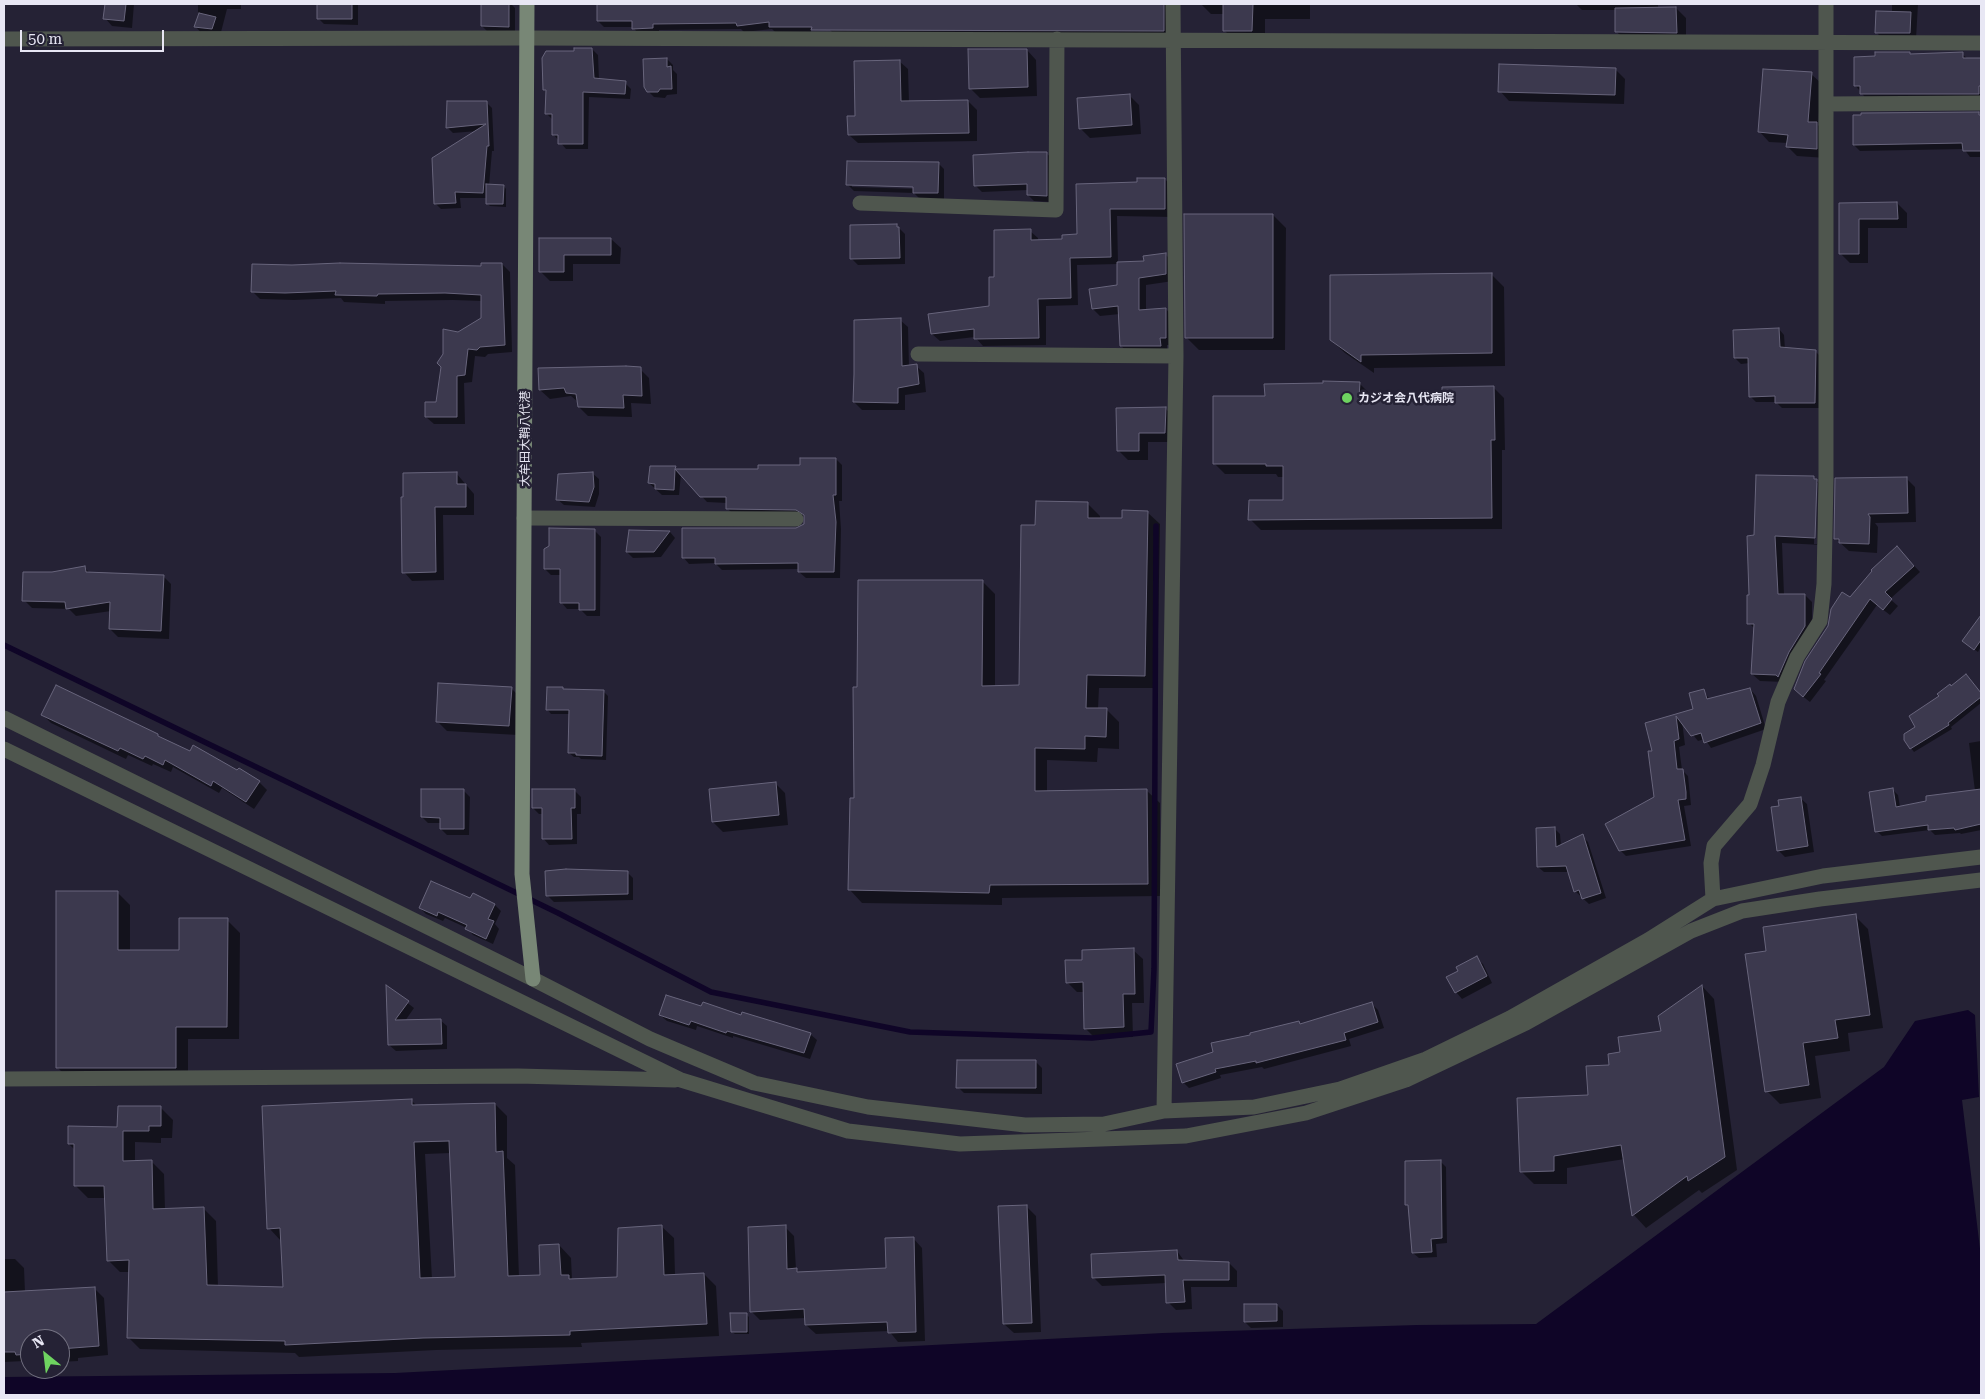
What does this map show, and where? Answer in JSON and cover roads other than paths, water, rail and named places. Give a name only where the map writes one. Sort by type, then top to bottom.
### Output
[{"type":"main road","name":"大牟田大鞘八代港","points":[[527,4],[522,874],[530,934],[533,980]]},
{"type":"street","points":[[1164,1111],[1176,356],[1174,4]]},
{"type":"street","points":[[1713,899],[1711,863],[1714,846],[1750,804],[1763,765],[1778,702],[1797,657],[1820,621],[1824,584],[1826,478],[1826,4]]},
{"type":"street","points":[[4,39],[1057,39],[1981,43]]},
{"type":"street","points":[[860,203],[1056,210],[1057,39]]},
{"type":"street","points":[[1826,104],[1981,103]]},
{"type":"street","points":[[918,354],[1176,356]]},
{"type":"street","points":[[524,518],[796,519]]},
{"type":"street","points":[[4,718],[533,980],[650,1040],[754,1082],[868,1107],[1025,1125],[1104,1124],[1164,1111],[1254,1107],[1340,1089],[1426,1059],[1510,1018],[1648,940],[1713,899],[1823,876],[1981,857]]},
{"type":"street","points":[[4,749],[681,1080],[848,1131],[960,1144],[1186,1136],[1306,1113],[1406,1080],[1526,1023],[1691,931],[1742,911],[1820,899],[1981,880]]},
{"type":"street","points":[[4,1079],[518,1076],[754,1082]]},
{"type":"waterway","points":[[4,645],[558,913],[711,992],[910,1032],[1092,1038],[1151,1032],[1154,969],[1156,526]]},
{"type":"place","name":"カジオ会八代病院","points":[[1347,398]]}]
